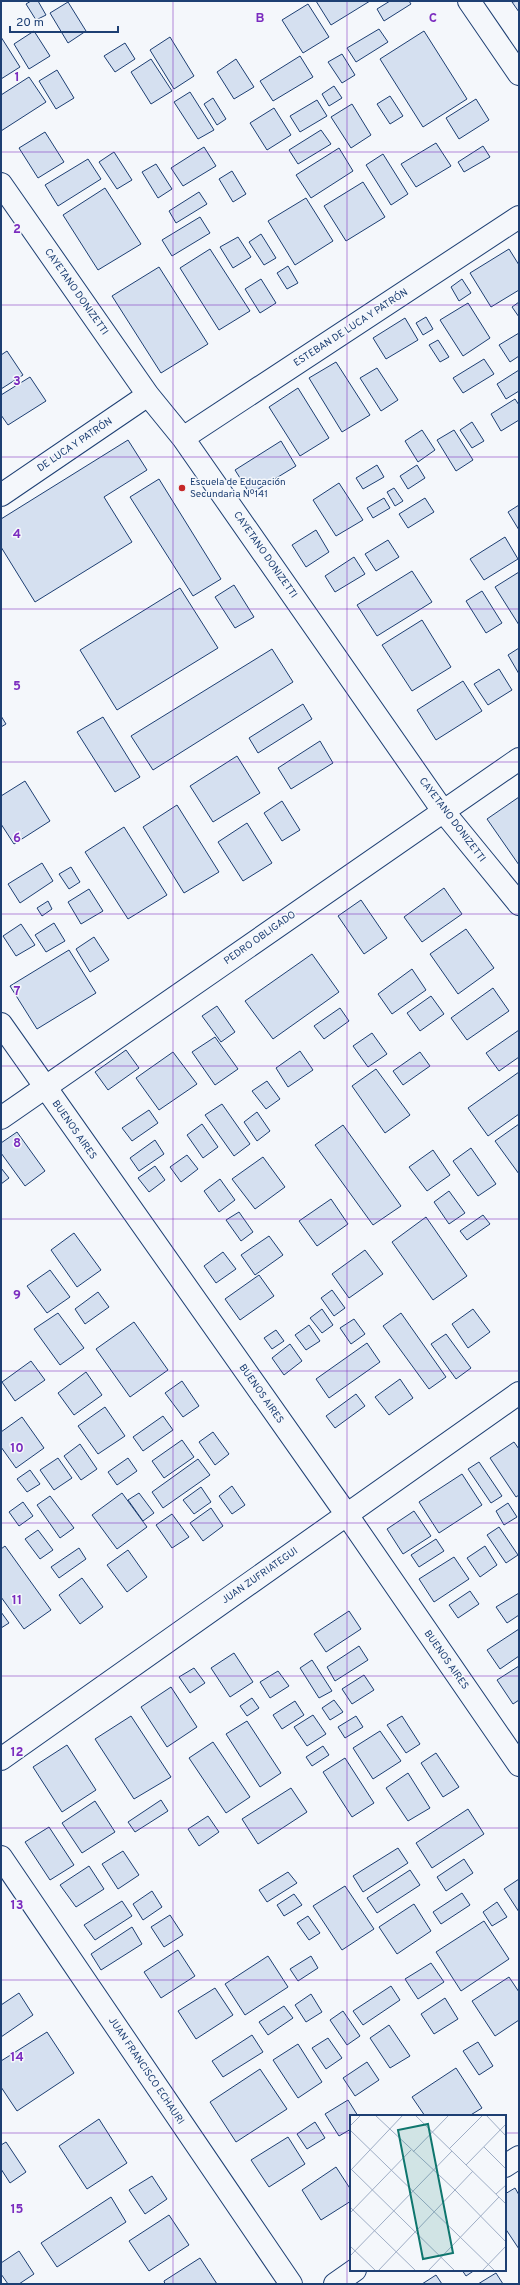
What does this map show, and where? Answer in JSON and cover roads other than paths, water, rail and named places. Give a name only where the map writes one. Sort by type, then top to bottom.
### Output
[{"type":"street","points":[[469,1],[519,74]]},
{"type":"street","name":"CAYETANO DONIZETTI","points":[[1,184],[148,395],[183,438],[443,811],[519,904]]},
{"type":"street","name":"ESTEBAN DE LUCA Y PATRÓN","points":[[183,438],[519,217]]},
{"type":"street","name":"DE LUCA Y PATRÓN","points":[[1,494],[148,395]]},
{"type":"street","name":"PEDRO OBLIGADO","points":[[1,1118],[519,759]]},
{"type":"street","name":"BUENOS AIRES","points":[[1,1024],[347,1515],[519,1766]]},
{"type":"street","name":"JUAN ZUFRIATEGUI","points":[[1,1759],[519,1393]]},
{"type":"street","name":"JUAN FRANCISCO ECHAURI","points":[[1,1857],[291,2284]]},
{"type":"street","points":[[506,2165],[519,2157]]},
{"type":"street","points":[[335,2284],[354,2271]]},
{"type":"place","name":"Escuela de Educación Secundaria Nº141","points":[[182,488]]}]
